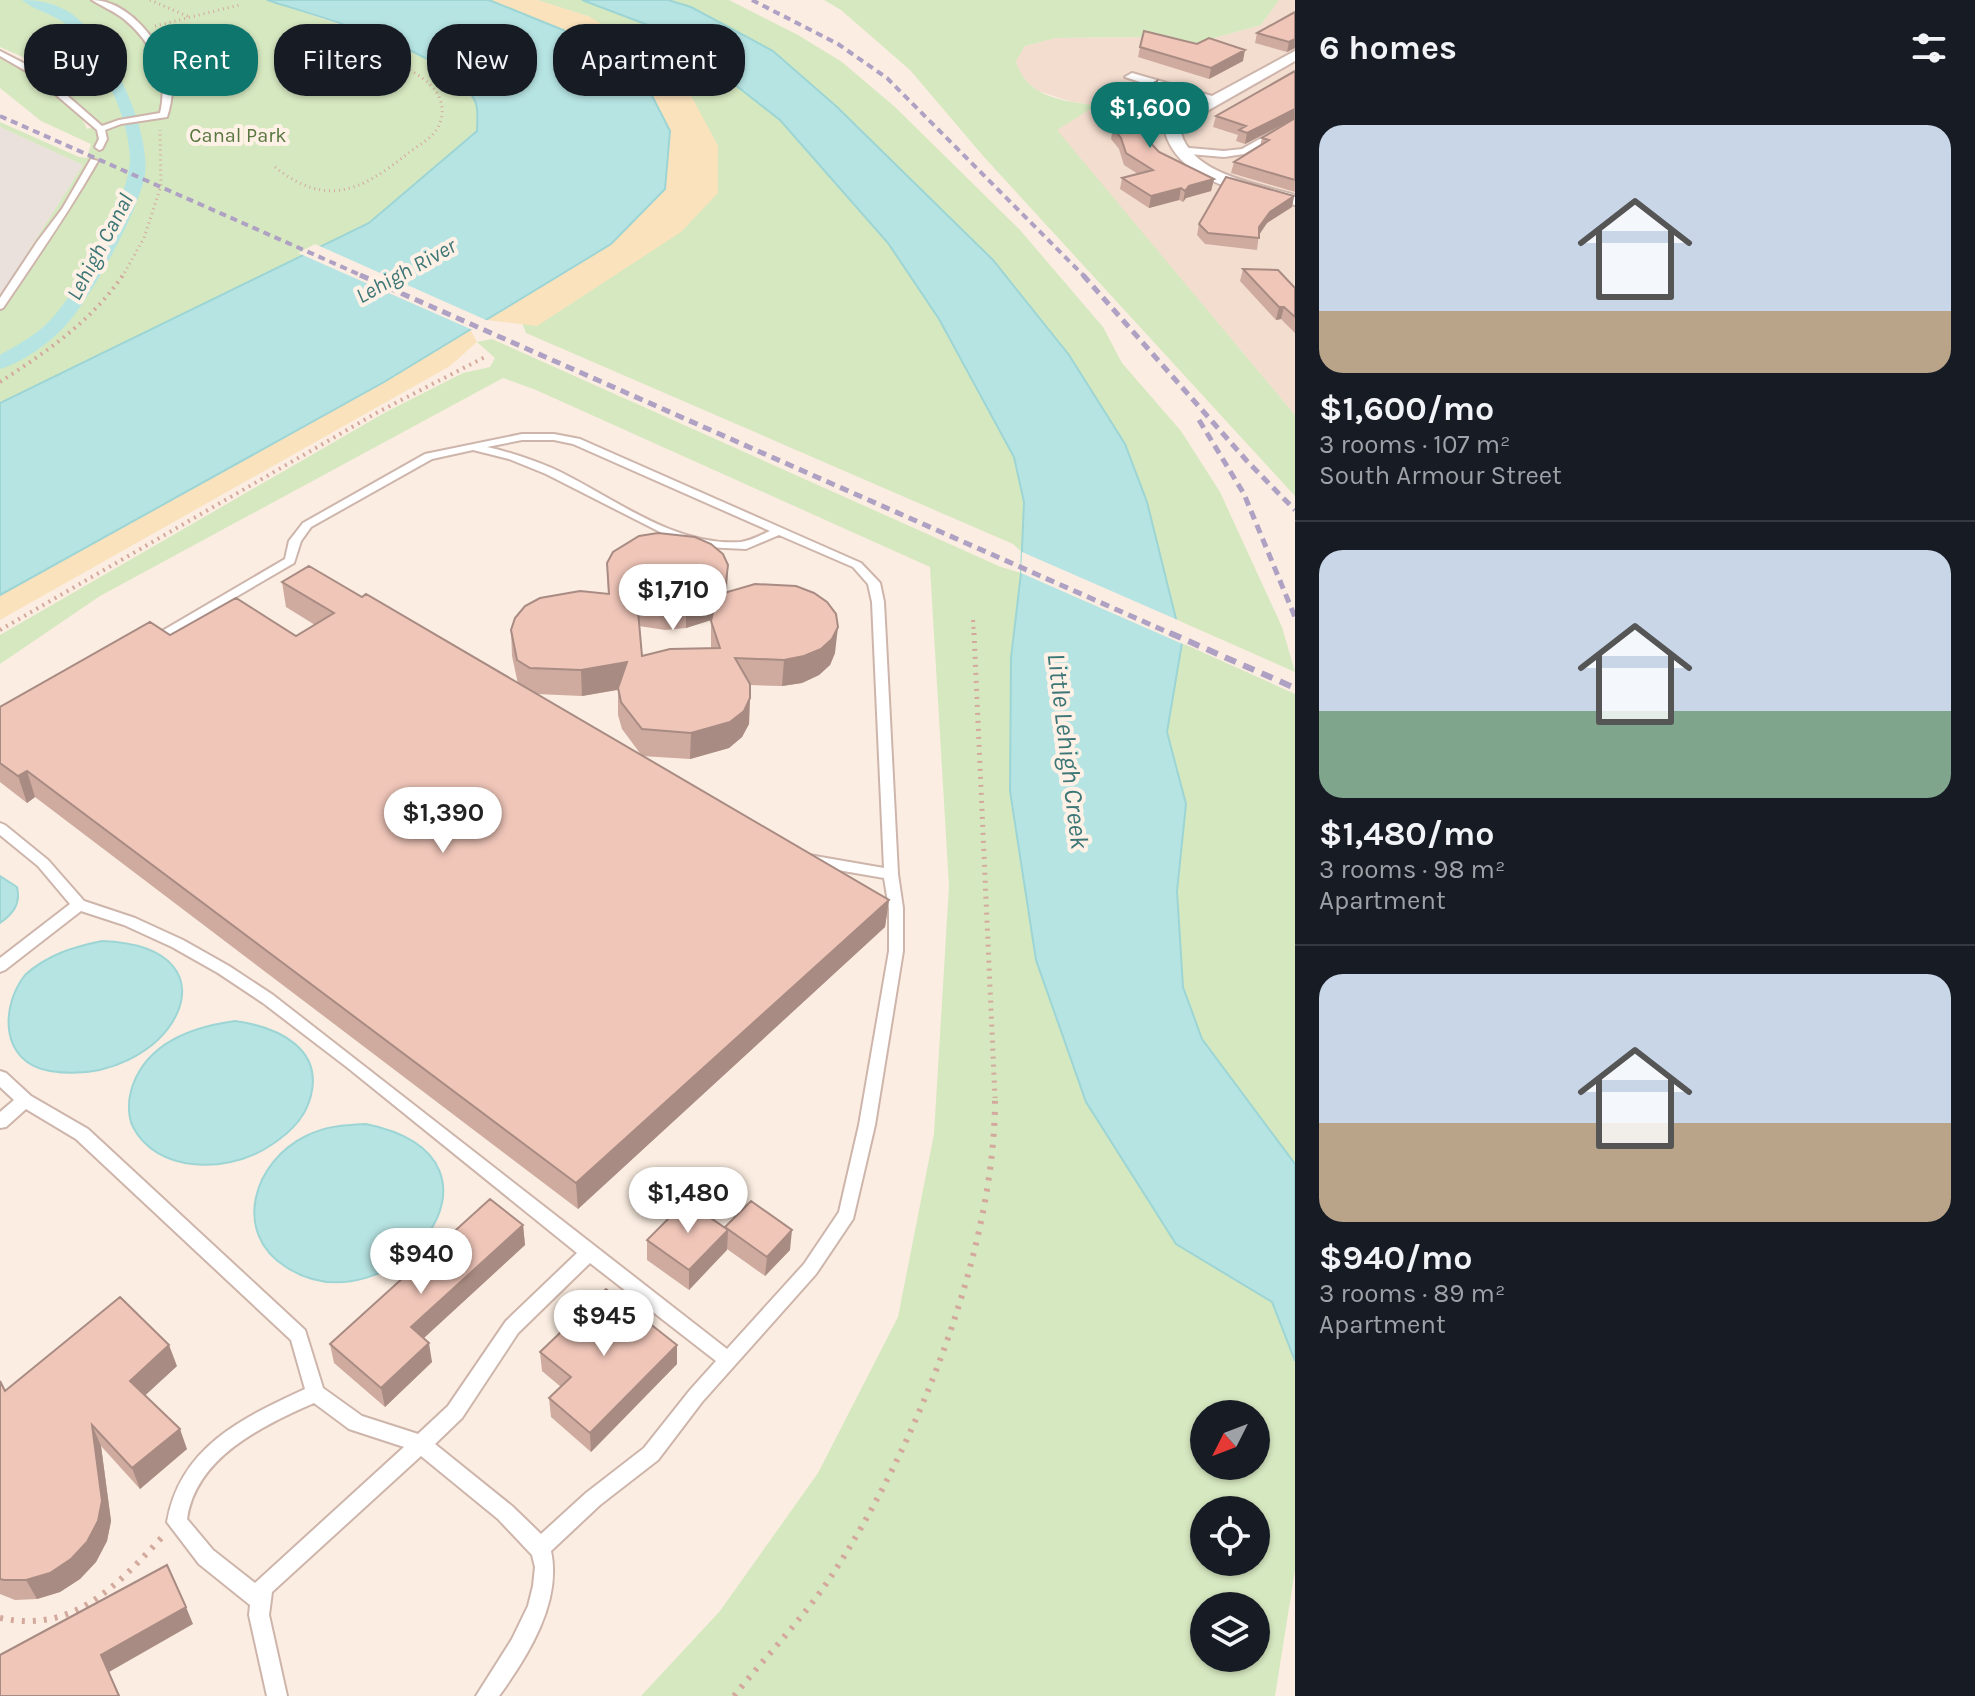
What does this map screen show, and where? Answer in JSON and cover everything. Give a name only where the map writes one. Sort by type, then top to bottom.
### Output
[{"type":"street","points":[[1295,55],[1177,125],[1173,140],[1178,150],[1205,169],[1295,200]]},
{"type":"street","points":[[1132,77],[1213,101]]},
{"type":"lane","points":[[96,0],[119,11],[158,54],[168,104],[164,115],[119,122],[101,129]]},
{"type":"lane","points":[[0,53],[36,73],[101,129],[103,139],[99,147]]},
{"type":"lane","points":[[1178,150],[1224,154],[1244,151],[1295,121]]},
{"type":"lane","points":[[0,306],[66,210],[94,161]]},
{"type":"lane","points":[[138,648],[290,561],[295,541],[307,525],[429,456],[522,437],[576,441],[857,565],[874,583],[878,602],[896,951],[867,1125],[847,1214],[810,1269],[728,1360],[651,1454],[593,1499],[540,1548]]},
{"type":"lane","points":[[462,448],[509,453],[653,526],[696,541],[750,544],[765,541],[779,531]]},
{"type":"lane","points":[[290,561],[304,569]]},
{"type":"lane","points":[[0,828],[43,863],[79,905],[134,922],[238,978],[313,1033],[588,1254],[728,1360]]},
{"type":"lane","points":[[794,854],[891,874]]},
{"type":"lane","points":[[0,966],[79,905]]},
{"type":"lane","points":[[0,1077],[25,1100],[82,1134],[299,1336],[315,1393],[356,1423],[421,1444],[540,1548],[546,1573],[530,1627],[486,1696]]},
{"type":"lane","points":[[0,1122],[25,1100]]},
{"type":"lane","points":[[277,1696],[259,1615],[263,1587],[455,1412],[512,1327],[588,1254]]},
{"type":"lane","points":[[261,1601],[206,1557],[177,1522],[183,1493],[212,1454],[249,1423],[315,1393]]},
{"type":"path","points":[[150,0],[190,18]]},
{"type":"path","points":[[164,24],[239,5]]},
{"type":"path","points":[[275,167],[290,181],[340,191],[369,183],[431,136],[440,124],[441,97],[427,82],[411,74]]},
{"type":"path","points":[[0,382],[61,341],[97,310],[130,268],[145,242],[163,176],[160,129],[164,115]]},
{"type":"path","points":[[0,630],[378,412],[485,357]]},
{"type":"path","points":[[734,1696],[829,1579],[903,1450],[931,1382],[973,1255],[995,1137],[994,1052],[973,620]]},
{"type":"path","points":[[0,1618],[15,1624],[53,1623],[92,1601],[133,1568],[177,1522]]},
{"type":"shaded area","points":[[1279,0],[1295,0],[1295,415],[1056,130],[1096,105],[1072,102],[1029,88],[1019,74],[1016,61],[1025,46],[1056,38],[1142,37],[1193,44],[1261,25]]},
{"type":"shaded area","points":[[0,127],[83,165],[0,296]]},
{"type":"green space","name":"Canal Park","points":[[0,0],[267,0],[338,24],[274,24],[274,96],[411,96],[411,51],[427,58],[427,96],[472,96],[477,104],[477,131],[369,223],[0,403],[0,296],[83,165],[0,127],[0,122],[79,157],[87,158],[91,144],[41,121],[0,88],[0,57],[24,72],[24,96],[58,96],[74,109],[87,129],[102,124],[69,96],[127,96],[127,24],[24,24],[24,58],[0,47]]},
{"type":"green space","points":[[537,0],[582,0],[645,24],[589,24],[590,17]]},
{"type":"green space","points":[[668,0],[729,0],[798,35],[842,62],[895,107],[1020,230],[1103,327],[1122,363],[1181,431],[1220,492],[1282,627],[1295,672],[1175,619],[1163,575],[1069,355],[993,260],[837,107],[773,51],[745,36],[745,24],[723,24],[691,7]]},
{"type":"green space","points":[[824,0],[1279,0],[1261,25],[1193,44],[1142,37],[1056,38],[1025,46],[1016,61],[1028,83],[1037,90],[1072,102],[1097,105],[1057,130],[1295,415],[1295,496],[984,157],[910,70],[841,10]]},
{"type":"green space","points":[[745,93],[780,120],[888,243],[939,319],[1014,457],[1024,502],[1022,552],[1013,544],[526,333],[522,323],[538,326],[577,96],[745,96]]},
{"type":"green space","points":[[492,339],[1001,567],[1021,573],[1011,658],[1010,791],[1176,1244],[1272,1302],[1295,1361],[1295,1570],[1275,1696],[641,1696],[720,1611],[818,1473],[898,1317],[934,1134],[949,886],[930,567],[503,378],[100,596],[0,664],[0,635],[386,412],[463,373],[490,367],[495,358],[477,342]]},
{"type":"green space","points":[[1182,643],[1295,694],[1295,1164],[1202,1039],[1183,987],[1177,891],[1186,804],[1167,732]]},
{"type":"sand","points":[[489,0],[537,0],[590,17],[602,24],[553,26]]},
{"type":"sand","points":[[553,75],[553,96],[691,96],[718,146],[718,193],[681,232],[537,326],[486,320],[501,310]]},
{"type":"sand","points":[[470,329],[477,342],[450,366],[0,620],[0,595],[384,382]]},
{"type":"water","name":"Lehigh River","points":[[267,0],[489,0],[553,26],[553,96],[652,96],[670,131],[665,189],[611,244],[384,382],[0,595],[0,403],[369,223],[477,131],[477,112],[471,96],[537,96],[537,24],[427,24],[427,60],[411,51],[411,24],[344,24]]},
{"type":"water","points":[[582,0],[668,0],[691,7],[723,24],[645,24]]},
{"type":"water","name":"Little Lehigh Creek","points":[[745,36],[773,51],[837,107],[993,260],[1069,355],[1125,444],[1147,502],[1182,643],[1167,732],[1186,804],[1177,891],[1183,987],[1202,1039],[1295,1164],[1295,1361],[1272,1302],[1176,1244],[1086,1102],[1036,960],[1010,791],[1011,658],[1021,573],[1024,502],[1014,457],[939,319],[888,243],[780,120],[745,93]]},
{"type":"water","points":[[0,876],[17,887],[18,899],[9,916],[0,923]]},
{"type":"water","points":[[102,941],[147,949],[173,967],[182,990],[176,1015],[158,1040],[129,1060],[92,1071],[50,1071],[34,1066],[21,1057],[9,1032],[11,1002],[17,988],[25,975],[51,957]]},
{"type":"water","points":[[235,1021],[282,1035],[305,1055],[313,1084],[306,1110],[284,1136],[263,1150],[230,1162],[192,1164],[158,1153],[144,1142],[130,1119],[130,1095],[137,1075],[158,1050],[171,1041],[202,1028]]},
{"type":"water","points":[[366,1124],[415,1143],[439,1171],[442,1202],[428,1234],[401,1260],[366,1278],[326,1282],[286,1267],[269,1252],[259,1235],[254,1217],[262,1179],[288,1147],[306,1136],[328,1128]]},
{"type":"pier","points":[[315,244],[491,321],[475,331],[298,253]]},
{"type":"pier","points":[[1022,552],[1180,621],[1185,645],[1021,573]]},
{"type":"building","points":[[1295,12],[1295,39],[1289,42],[1257,33]]},
{"type":"building","points":[[1144,31],[1197,44],[1209,38],[1245,50],[1211,68],[1140,47]]},
{"type":"building","points":[[1295,71],[1295,109],[1247,133],[1239,130],[1246,126],[1216,116]]},
{"type":"building","points":[[1157,81],[1140,122],[1144,136],[1159,152],[1214,179],[1189,186],[1185,191],[1181,188],[1151,196],[1122,178],[1153,170],[1126,153],[1121,138],[1113,128],[1116,121],[1111,107]]},
{"type":"building","points":[[1295,118],[1295,180],[1234,162],[1269,140],[1262,138]]},
{"type":"building","points":[[1226,177],[1294,196],[1270,212],[1259,227],[1259,238],[1208,233],[1199,224]]},
{"type":"building","points":[[1243,269],[1278,270],[1295,288],[1295,317],[1284,307],[1279,307]]},
{"type":"building","points":[[658,533],[695,537],[723,554],[728,565],[725,590],[686,602],[666,604],[637,600],[642,656],[670,649],[720,648],[711,621],[717,595],[755,584],[796,586],[827,602],[836,614],[838,627],[832,639],[821,649],[784,660],[735,658],[750,684],[750,698],[744,711],[730,722],[691,733],[642,729],[621,702],[618,688],[627,662],[581,670],[530,668],[517,660],[511,630],[515,618],[525,606],[540,598],[580,591],[609,594],[607,563],[613,552],[639,536]]},
{"type":"building","points":[[309,566],[362,597],[366,594],[889,900],[576,1183],[27,771],[18,776],[0,763],[0,707],[150,622],[170,635],[236,598],[296,636],[334,613],[282,582]]},
{"type":"building","points":[[490,1199],[523,1225],[411,1327],[429,1343],[381,1388],[330,1344]]},
{"type":"building","points":[[686,1201],[728,1230],[689,1270],[647,1240]]},
{"type":"building","points":[[751,1201],[792,1230],[767,1257],[725,1227]]},
{"type":"building","points":[[606,1289],[677,1345],[590,1433],[549,1398],[571,1377],[540,1352]]},
{"type":"building","points":[[120,1297],[169,1345],[130,1381],[180,1429],[132,1468],[92,1425],[102,1501],[98,1521],[87,1542],[71,1559],[50,1573],[26,1580],[0,1579],[0,1381],[5,1391]]},
{"type":"building","points":[[167,1565],[186,1607],[101,1655],[119,1696],[0,1696],[0,1655]]},
{"type":"waterway","name":"Lehigh Canal","points":[[0,363],[47,333],[68,311],[116,227],[137,175],[134,129],[109,73],[72,22],[56,11],[29,0]]},
{"type":"railway","points":[[752,0],[838,44],[887,78],[1085,277]]},
{"type":"railway","points":[[0,116],[365,277]]},
{"type":"railway","points":[[360,275],[1174,635]]},
{"type":"railway","points":[[1083,275],[1247,461],[1295,510]]},
{"type":"railway","points":[[1199,420],[1244,494],[1295,617]]},
{"type":"railway","points":[[1170,633],[1295,688]]}]
